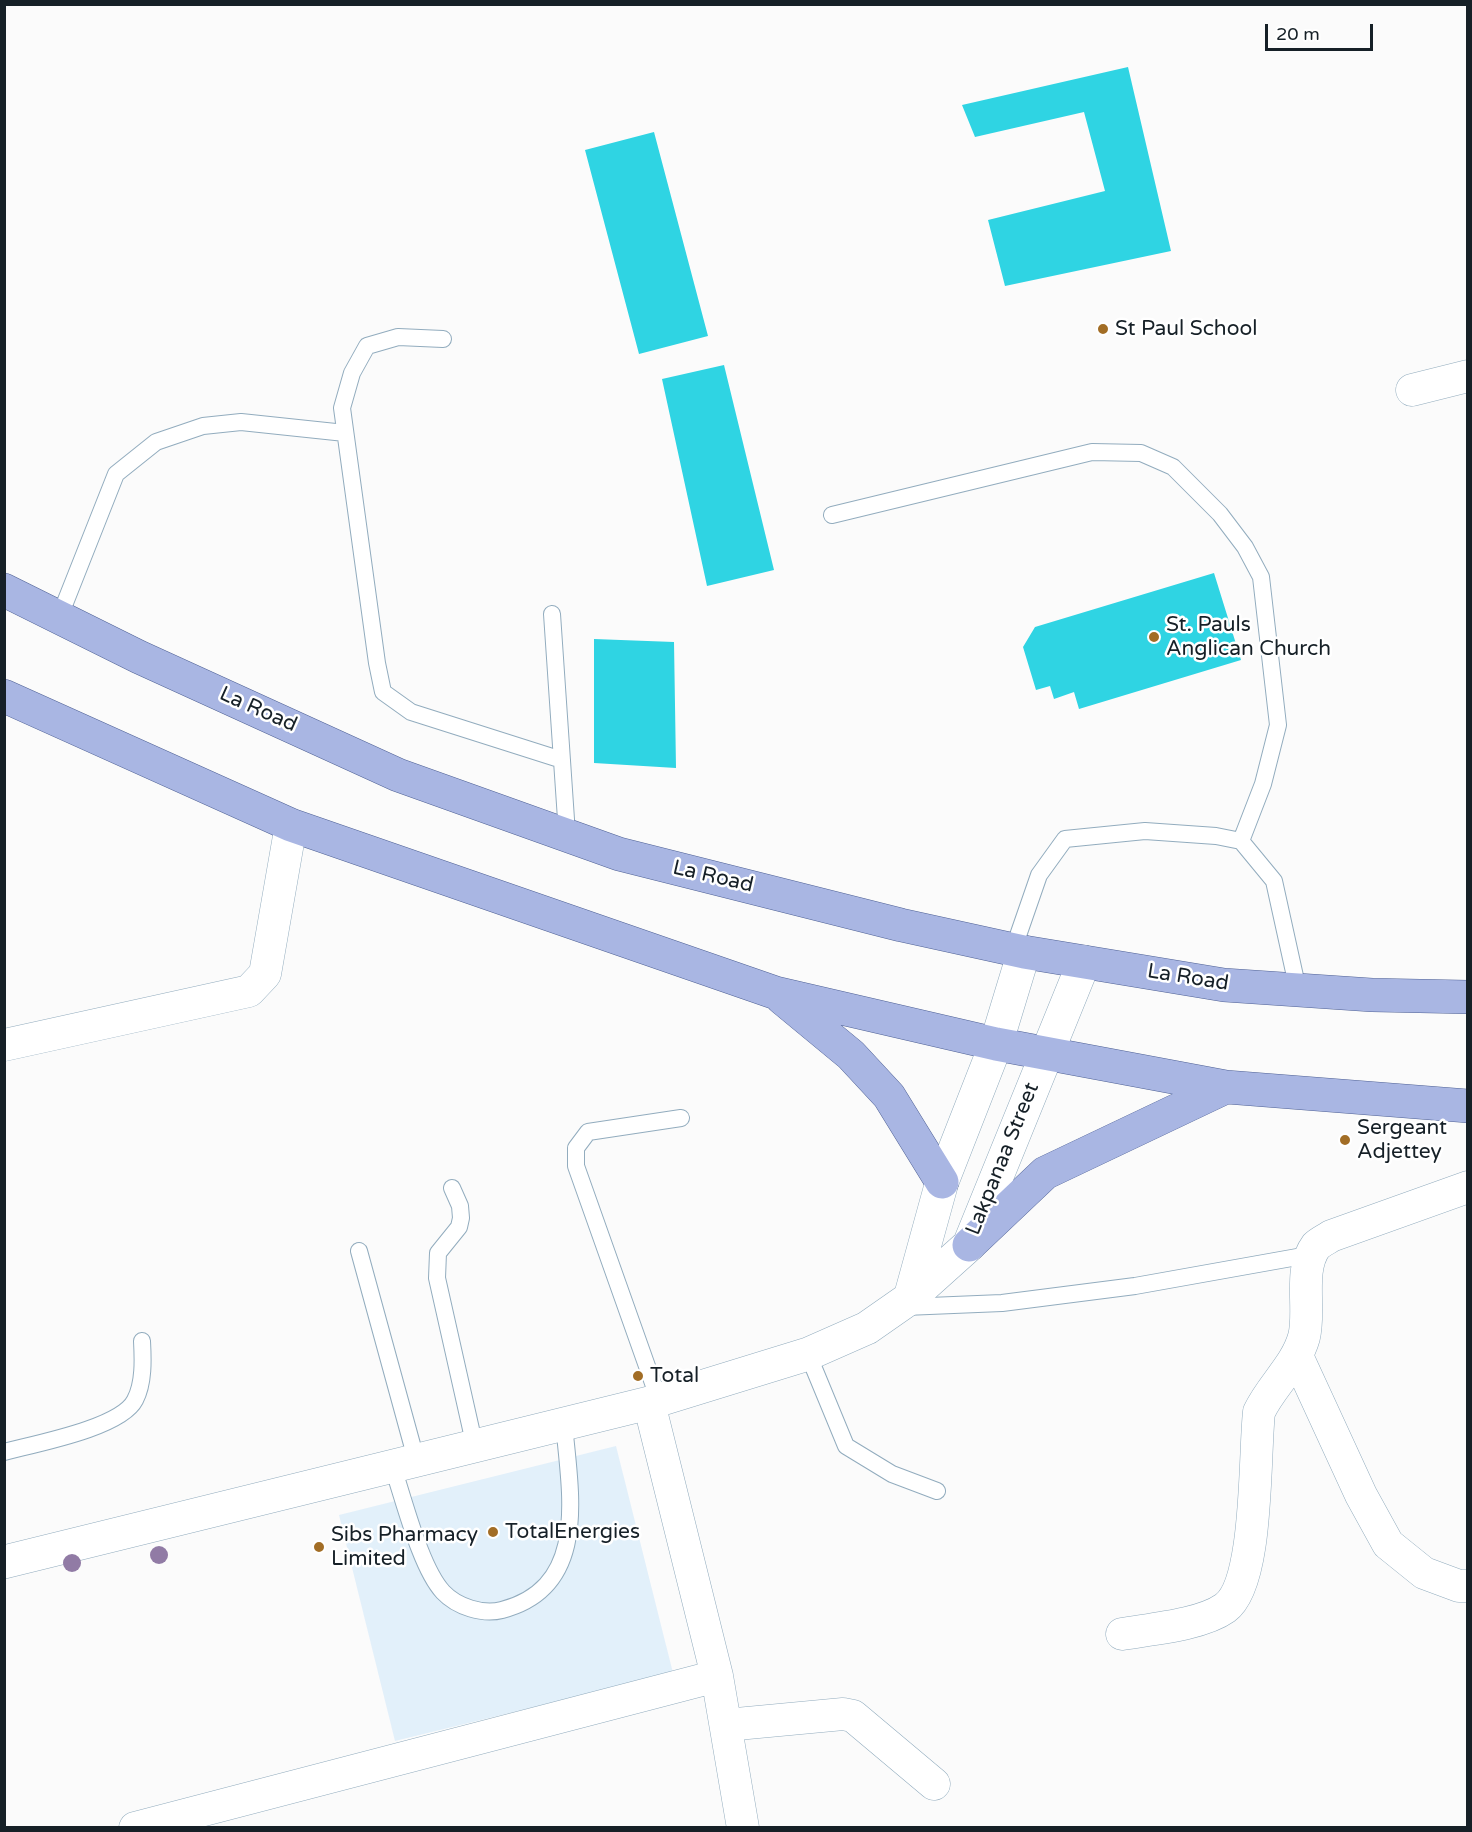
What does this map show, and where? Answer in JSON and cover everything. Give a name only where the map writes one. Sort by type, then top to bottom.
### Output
[{"type":"main road","name":"La Road","points":[[11,604],[59,618],[398,775],[619,854],[900,925],[1018,951],[1224,985],[1372,995],[1467,997]]},
{"type":"main road","points":[[4,696],[291,825],[776,993],[996,1044],[1226,1087],[1467,1106]]},
{"type":"main road","points":[[776,993],[851,1055],[889,1096],[942,1182]]},
{"type":"main road","points":[[969,1245],[1045,1173],[1226,1087]]},
{"type":"street","points":[[1412,390],[1467,376]]},
{"type":"street","points":[[4,1045],[249,991],[265,974],[291,825]]},
{"type":"street","name":"Lakpanaa Street","points":[[903,1303],[942,1182],[996,1044],[1018,951]]},
{"type":"street","name":"Lakpanaa Street","points":[[903,1303],[969,1245],[1084,962]]},
{"type":"street","points":[[1122,1634],[1207,1617],[1226,1608],[1241,1586],[1249,1555],[1259,1412],[1266,1396],[1297,1356],[1304,1336],[1308,1267],[1316,1246],[1332,1236],[1467,1187]]},
{"type":"street","points":[[4,1562],[654,1402],[808,1354],[867,1328],[903,1303]]},
{"type":"street","points":[[1297,1356],[1361,1496],[1388,1544],[1424,1573],[1459,1586],[1467,1586]]},
{"type":"street","points":[[654,1402],[717,1676],[743,1827]]},
{"type":"street","points":[[135,1827],[717,1676]]},
{"type":"street","points":[[726,1725],[843,1714],[853,1716],[934,1784]]},
{"type":"lane","points":[[443,339],[398,337],[367,346],[352,373],[342,408],[383,692],[411,712],[562,760]]},
{"type":"lane","points":[[59,618],[116,474],[156,442],[203,426],[241,422],[345,433]]},
{"type":"lane","points":[[832,515],[1092,452],[1142,453],[1173,467],[1220,514],[1245,547],[1261,577],[1278,725],[1263,784],[1241,841]]},
{"type":"lane","points":[[552,614],[567,834]]},
{"type":"lane","points":[[1018,951],[1039,875],[1065,839],[1145,831],[1216,836],[1241,841],[1274,881],[1298,990]]},
{"type":"lane","points":[[654,1402],[576,1166],[576,1148],[588,1132],[681,1118]]},
{"type":"lane","points":[[452,1188],[460,1206],[461,1218],[459,1227],[438,1253],[437,1278],[475,1447]]},
{"type":"lane","points":[[359,1251],[429,1571],[444,1593],[468,1608],[493,1612],[521,1605],[541,1592],[554,1575],[566,1550],[572,1513],[564,1424]]},
{"type":"lane","points":[[903,1303],[1002,1303],[1135,1286],[1314,1254]]},
{"type":"lane","points":[[4,1452],[93,1428],[117,1416],[135,1401],[143,1367],[142,1341]]},
{"type":"lane","points":[[808,1354],[846,1446],[892,1474],[937,1491]]},
{"type":"shaded area","points":[[616,1446],[673,1673],[395,1741],[339,1515]]},
{"type":"building","points":[[1128,67],[1171,251],[1005,286],[988,220],[1105,191],[1084,112],[975,137],[962,105]]},
{"type":"building","points":[[654,132],[708,336],[639,354],[585,150]]},
{"type":"building","points":[[724,365],[774,570],[707,586],[662,379]]},
{"type":"building","points":[[1214,573],[1241,660],[1079,709],[1074,692],[1054,699],[1050,686],[1036,690],[1023,647],[1035,627]]},
{"type":"building","points":[[594,639],[674,642],[676,768],[594,763]]},
{"type":"place","name":"St Paul School","points":[[1103,329]]},
{"type":"place","name":"St. Pauls Anglican Church","points":[[1154,637]]},
{"type":"place","name":"Sergeant Adjettey","points":[[1345,1140]]},
{"type":"place","name":"Total","points":[[638,1376]]},
{"type":"place","name":"TotalEnergies","points":[[493,1532]]},
{"type":"place","name":"Sibs Pharmacy Limited","points":[[319,1547]]}]
